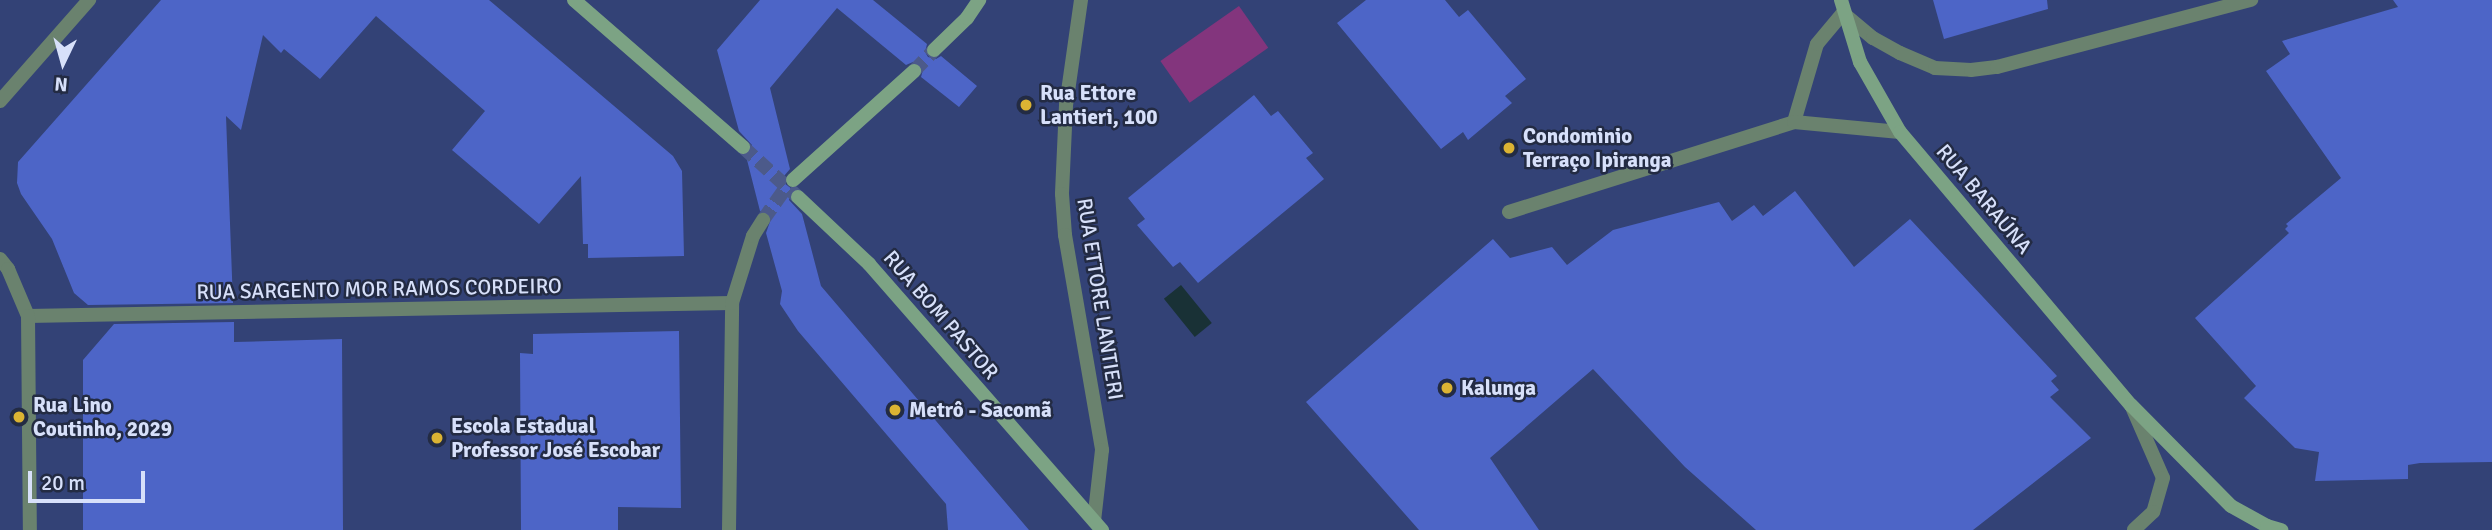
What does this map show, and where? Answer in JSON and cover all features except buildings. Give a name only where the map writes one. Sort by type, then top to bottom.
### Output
[{"type":"main road","points":[[574,0],[743,147]]},
{"type":"main road","points":[[934,50],[967,18],[979,0]]},
{"type":"main road","name":"RUA BARAÚNA","points":[[1842,7],[1860,62],[1900,132],[2131,405],[2231,506],[2281,530]]},
{"type":"main road","points":[[793,180],[914,71]]},
{"type":"main road","name":"RUA BOM PASTOR","points":[[798,197],[869,264],[1098,526]]},
{"type":"street","points":[[0,102],[89,0]]},
{"type":"street","name":"RUA ETTORE LANTIERI","points":[[1081,0],[1066,105],[1062,194],[1065,235],[1102,450],[1098,526]]},
{"type":"street","points":[[1794,122],[1817,44],[1842,7],[1873,38],[1900,53],[1935,68],[1971,70],[1997,67],[2251,0]]},
{"type":"street","points":[[1509,212],[1794,122],[1900,132]]},
{"type":"street","points":[[729,530],[732,303],[753,236],[763,220]]},
{"type":"street","points":[[0,259],[8,269],[28,316],[30,530]]},
{"type":"street","name":"RUA SARGENTO MOR RAMOS CORDEIRO","points":[[28,316],[732,303]]},
{"type":"street","points":[[2131,405],[2163,478],[2153,512],[2134,530]]},
{"type":"shaded area","points":[[1239,6],[1268,48],[1190,103],[1160,61]]},
{"type":"shaded area","points":[[1181,285],[1212,323],[1195,337],[1164,299]]},
{"type":"tunnel","points":[[914,71],[934,50]]},
{"type":"tunnel","points":[[743,147],[798,197]]},
{"type":"tunnel","points":[[763,220],[787,186]]},
{"type":"place","name":"Rua Ettore Lantieri, 100","points":[[1026,105]]},
{"type":"place","name":"Condominio Terraço Ipiranga","points":[[1509,148]]},
{"type":"place","name":"Kalunga","points":[[1447,388]]},
{"type":"place","name":"Metrô - Sacomã","points":[[895,410]]},
{"type":"place","name":"Rua Lino Coutinho, 2029","points":[[19,417]]},
{"type":"place","name":"Escola Estadual Professor José Escobar","points":[[437,438]]}]
